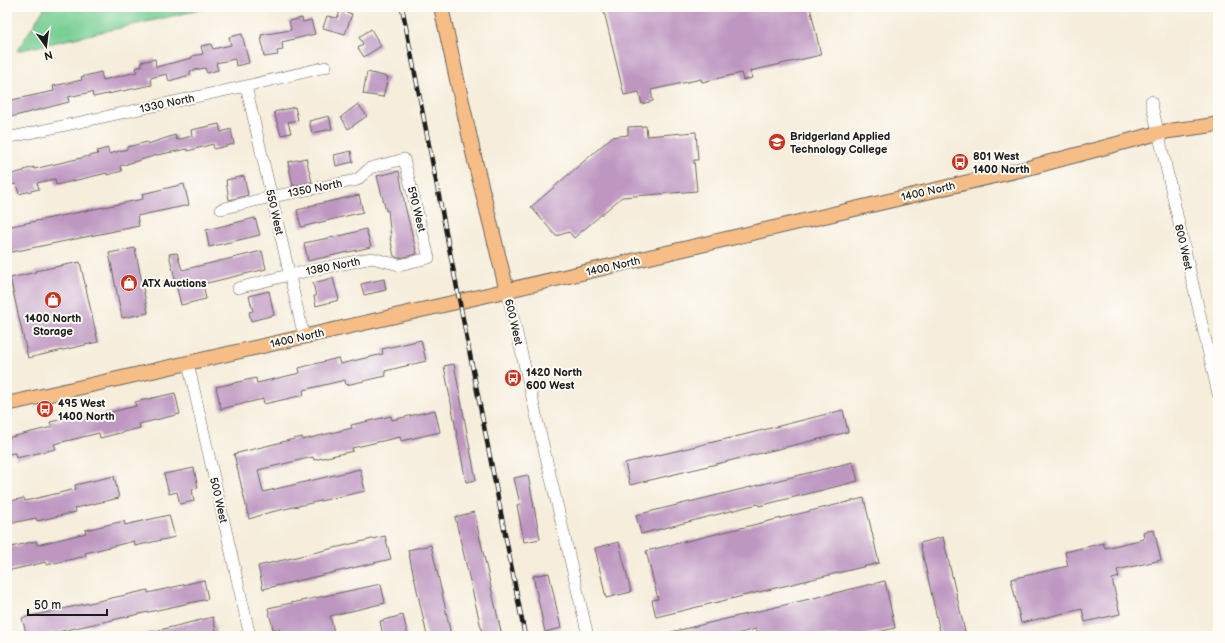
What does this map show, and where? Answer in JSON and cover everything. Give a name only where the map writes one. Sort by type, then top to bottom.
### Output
[{"type":"main road","name":"600 West","points":[[441,7],[475,161],[507,291]]},
{"type":"main road","name":"1400 North","points":[[7,404],[507,291],[1020,170],[1158,133],[1218,124]]},
{"type":"street","name":"1330 North","points":[[7,138],[326,67]]},
{"type":"street","name":"550 West","points":[[246,86],[304,337]]},
{"type":"street","name":"800 West","points":[[1151,101],[1214,360],[1218,394]]},
{"type":"street","name":"1350 North","points":[[221,209],[271,197],[357,180],[370,168],[404,159]]},
{"type":"street","name":"590 West","points":[[404,159],[429,258]]},
{"type":"street","name":"1380 North","points":[[238,288],[289,275],[372,258],[399,265],[429,258]]},
{"type":"street","name":"600 West","points":[[507,291],[588,636]]},
{"type":"street","name":"500 West","points":[[188,363],[250,636]]},
{"type":"green space","points":[[45,7],[213,7],[17,51]]},
{"type":"building","points":[[603,7],[684,7],[687,9],[696,7],[810,7],[821,55],[750,71],[752,78],[743,80],[741,73],[702,82],[701,79],[651,90],[653,101],[642,104],[639,92],[624,95]]},
{"type":"building","points":[[341,10],[352,14],[345,34],[323,28],[327,16],[337,18]]},
{"type":"building","points":[[302,18],[303,22],[311,20],[315,34],[282,42],[283,50],[277,51],[278,55],[264,57],[261,35],[291,30],[289,21]]},
{"type":"building","points":[[371,29],[381,46],[364,57],[358,48],[363,44],[359,37]]},
{"type":"building","points":[[242,34],[249,63],[236,66],[235,59],[216,63],[218,70],[207,73],[205,68],[190,71],[190,75],[169,81],[167,74],[150,78],[152,85],[93,97],[92,92],[68,97],[69,102],[7,118],[7,101],[54,91],[53,86],[82,80],[81,77],[101,72],[103,80],[137,72],[136,68],[142,66],[141,62],[155,59],[156,67],[192,58],[192,56],[203,54],[201,46],[211,44],[213,49],[231,45],[229,37]]},
{"type":"building","points":[[367,72],[388,77],[383,97],[363,94]]},
{"type":"building","points":[[358,104],[367,116],[348,129],[341,117]]},
{"type":"building","points":[[295,107],[298,120],[288,122],[291,133],[281,135],[274,112]]},
{"type":"building","points":[[329,116],[332,129],[312,133],[309,121]]},
{"type":"building","points":[[219,124],[221,132],[231,129],[234,144],[214,149],[213,144],[188,151],[187,149],[157,155],[120,166],[122,171],[56,185],[55,179],[37,183],[39,189],[19,194],[16,184],[7,186],[7,175],[34,167],[34,169],[98,154],[97,151],[108,148],[109,154],[127,149],[127,147],[147,142],[148,144],[175,135],[177,140],[192,136],[191,130]]},
{"type":"building","points":[[646,126],[647,136],[696,132],[698,160],[694,160],[697,191],[622,197],[574,238],[569,232],[556,236],[531,207],[612,137],[628,135],[628,127]]},
{"type":"building","points":[[351,151],[353,162],[336,166],[334,155]]},
{"type":"building","points":[[306,158],[312,182],[293,186],[288,162]]},
{"type":"building","points":[[399,171],[405,206],[417,254],[399,258],[394,256],[390,238],[388,210],[386,211],[377,176]]},
{"type":"building","points":[[244,176],[248,195],[229,200],[226,180]]},
{"type":"building","points":[[184,184],[189,205],[137,216],[139,226],[7,253],[7,227],[143,199],[142,194]]},
{"type":"building","points":[[359,195],[363,212],[301,227],[297,210]]},
{"type":"building","points":[[255,218],[260,235],[209,247],[206,230]]},
{"type":"building","points":[[366,229],[371,247],[308,261],[304,243]]},
{"type":"building","name":"ATX Auctions","points":[[135,248],[148,313],[122,318],[109,253]]},
{"type":"building","points":[[262,251],[266,269],[203,284],[206,299],[181,305],[169,254],[177,253],[182,270]]},
{"type":"building","points":[[80,262],[98,342],[28,358],[10,278],[36,272],[35,271]]},
{"type":"building","points":[[333,278],[339,300],[316,306],[314,296],[316,296],[313,283]]},
{"type":"building","points":[[384,279],[386,290],[364,295],[361,284]]},
{"type":"building","points":[[269,291],[274,315],[251,321],[249,312],[253,311],[249,296]]},
{"type":"building","points":[[421,340],[426,361],[385,371],[386,376],[346,385],[345,380],[303,390],[304,395],[264,404],[263,399],[221,409],[216,387],[256,378],[257,383],[300,373],[299,368],[338,358],[340,364],[383,354],[382,349]]},
{"type":"building","points":[[454,364],[476,480],[466,482],[444,366]]},
{"type":"building","points":[[175,393],[180,414],[139,424],[140,428],[100,438],[99,433],[54,444],[56,449],[16,458],[15,453],[7,454],[7,438],[52,427],[50,422],[90,413],[91,417],[136,406],[135,402]]},
{"type":"building","points":[[435,410],[440,432],[401,441],[400,437],[352,448],[353,451],[314,460],[313,457],[258,470],[263,492],[360,469],[365,491],[267,513],[249,519],[234,454],[302,437],[302,440],[352,428],[351,425],[391,416],[392,420]]},
{"type":"building","points":[[843,410],[848,432],[630,485],[625,463]]},
{"type":"building","points":[[853,462],[858,481],[759,506],[758,504],[641,534],[636,515]]},
{"type":"building","points":[[194,468],[198,488],[192,489],[194,501],[180,504],[177,492],[169,494],[164,474]]},
{"type":"building","points":[[528,475],[540,539],[524,542],[517,505],[520,504],[514,478]]},
{"type":"building","points":[[114,476],[119,498],[75,508],[76,512],[37,521],[36,518],[7,524],[7,502],[24,498],[25,501],[76,489],[75,485]]},
{"type":"building","points":[[864,498],[879,563],[656,617],[652,600],[658,599],[646,551]]},
{"type":"building","points":[[474,512],[502,636],[483,636],[455,517]]},
{"type":"building","points":[[169,515],[175,537],[135,546],[134,541],[85,553],[86,556],[46,565],[46,562],[7,571],[7,548],[36,541],[37,545],[86,533],[85,530],[124,521],[125,525]]},
{"type":"building","points":[[1154,530],[1161,560],[1117,570],[1119,577],[1112,579],[1120,614],[1085,622],[1082,609],[1021,623],[1011,579],[1068,566],[1065,552],[1103,543],[1105,548],[1144,539],[1143,532]]},
{"type":"building","points":[[385,536],[391,559],[263,589],[258,566]]},
{"type":"building","points":[[943,537],[966,636],[941,636],[920,543]]},
{"type":"building","points":[[619,542],[631,592],[606,598],[595,548]]},
{"type":"building","points":[[431,545],[451,636],[427,636],[408,550]]},
{"type":"building","points":[[549,573],[561,628],[545,632],[533,576]]},
{"type":"building","points":[[204,580],[208,599],[39,636],[27,636],[22,618],[148,590],[148,593]]},
{"type":"building","points":[[885,581],[895,628],[862,636],[757,636],[756,629],[728,636],[667,636],[667,633]]},
{"type":"building","points":[[381,584],[385,603],[330,616],[335,636],[279,636],[279,628],[273,629],[268,608]]},
{"type":"building","points":[[403,615],[408,636],[383,636],[380,621]]},
{"type":"building","points":[[213,617],[217,636],[147,636],[147,633]]},
{"type":"railway","points":[[402,7],[525,636]]},
{"type":"place","name":"Bridgerland Applied Technology College","points":[[777,142]]},
{"type":"place","name":"801 West 1400 North","points":[[960,162]]},
{"type":"place","name":"ATX Auctions","points":[[129,283]]},
{"type":"place","name":"1400 North Storage","points":[[53,300]]},
{"type":"place","name":"1420 North 600 West","points":[[513,378]]},
{"type":"place","name":"495 West 1400 North","points":[[45,409]]}]
